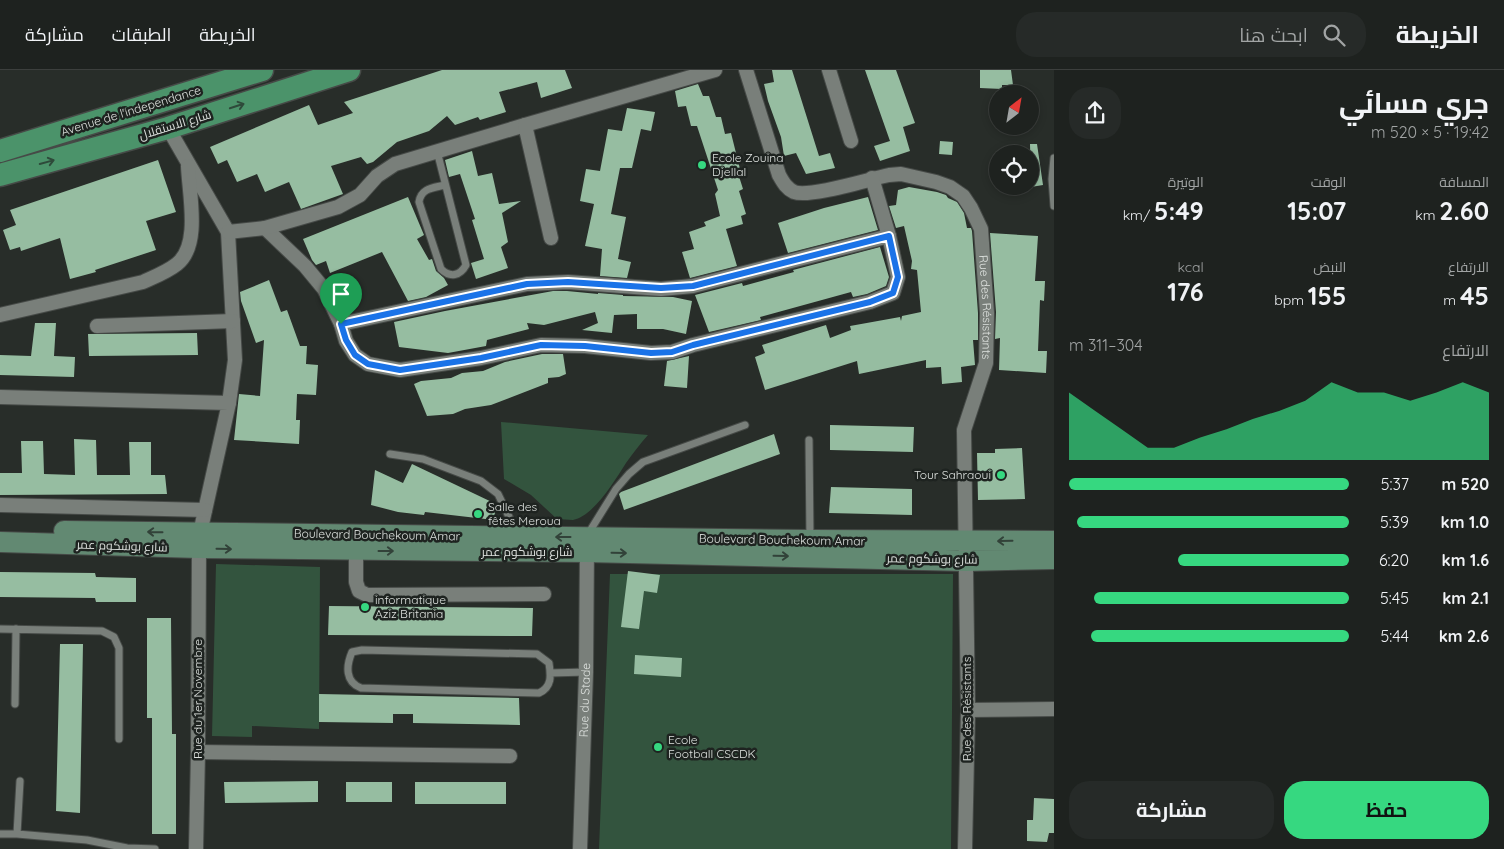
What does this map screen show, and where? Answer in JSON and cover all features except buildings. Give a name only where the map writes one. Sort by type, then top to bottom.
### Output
[{"type":"main road","name":"Avenue de l'independance","points":[[0,152],[262,70]]},
{"type":"main road","name":"شارع الاستقلال","points":[[0,175],[168,128],[349,70]]},
{"type":"street","points":[[168,128],[228,232],[265,228],[338,207],[360,195],[377,176],[395,164],[437,150],[715,70]]},
{"type":"street","name":"Rue des Résistants","points":[[746,70],[779,175],[785,186],[795,192],[809,194],[872,178],[901,174],[950,187],[963,196],[981,229],[987,313],[986,363],[964,430],[968,710],[965,849]]},
{"type":"street","points":[[830,70],[851,141]]},
{"type":"street","points":[[525,125],[551,238]]},
{"type":"street","points":[[0,315],[142,282],[162,274],[179,263],[189,246],[192,224],[188,163]]},
{"type":"street","points":[[265,228],[305,266],[324,289],[341,324],[346,340],[355,355],[368,364],[400,370],[481,358],[541,345],[585,346],[651,353],[672,352],[693,345],[870,302],[893,293],[898,277],[889,236],[872,178]]},
{"type":"street","name":"Rue du 1er Novembre","points":[[196,849],[199,540],[229,403],[235,360],[228,232]]},
{"type":"street","points":[[341,324],[527,284],[568,282],[661,288],[693,286],[889,236]]},
{"type":"street","points":[[97,326],[233,321]]},
{"type":"street","points":[[0,397],[229,403]]},
{"type":"street","points":[[0,505],[205,510]]},
{"type":"street","name":"Boulevard Bouchekoum Amar","points":[[0,530],[199,540],[512,537],[587,545],[810,540],[967,551],[1054,541]]},
{"type":"street","name":"شارع بوشكوم عمر","points":[[0,542],[199,540],[356,551],[587,545],[967,551],[1054,559]]},
{"type":"street","name":"Rue du Stade","points":[[580,849],[586,672],[587,545]]},
{"type":"street","points":[[356,551],[356,582],[359,591],[368,595],[544,594]]},
{"type":"street","points":[[968,710],[1054,709]]},
{"type":"street","points":[[198,752],[510,756]]},
{"type":"lane","points":[[437,150],[466,265],[458,275],[451,275],[442,269],[419,202],[424,190],[445,185]]},
{"type":"lane","points":[[1054,158],[1052,179],[1054,206]]},
{"type":"lane","points":[[587,545],[616,489],[629,474],[644,462],[745,425]]},
{"type":"lane","points":[[808,440],[810,540]]},
{"type":"lane","points":[[390,454],[424,459],[481,481],[498,494],[512,523],[512,537]]},
{"type":"lane","points":[[0,629],[102,631],[114,637],[119,648],[119,739]]},
{"type":"lane","points":[[16,629],[16,704]]},
{"type":"lane","points":[[362,650],[537,654],[549,663],[550,673],[550,683],[545,690],[539,693],[361,688],[354,685],[349,679],[349,660],[352,652],[362,650]]},
{"type":"lane","points":[[550,673],[586,672]]},
{"type":"lane","points":[[18,834],[20,782]]},
{"type":"lane","points":[[0,834],[87,840],[127,848],[155,849]]},
{"type":"green space","points":[[501,422],[648,435],[589,512],[573,520],[557,519],[531,495],[504,479]]},
{"type":"green space","points":[[216,564],[320,567],[319,729],[252,726],[252,737],[212,736]]},
{"type":"green space","points":[[610,574],[953,574],[951,849],[599,849]]},
{"type":"place","name":"Ecole Zouina Djellal","points":[[702,165]]},
{"type":"place","name":"Tour Sahraoui","points":[[1001,475]]},
{"type":"place","name":"Salle des fêtes Meroua","points":[[478,514]]},
{"type":"place","name":"informatique Aziz Britania","points":[[365,607]]},
{"type":"place","name":"Ecole Football CSCDK","points":[[658,747]]},
{"type":"route","points":[[889,236],[898,277],[893,293],[886,297],[693,345],[672,352],[651,353],[585,346],[541,345],[510,350],[481,358],[400,370],[368,364],[355,355],[346,340],[341,324],[527,284],[568,282],[661,288],[693,286],[889,236]]}]
